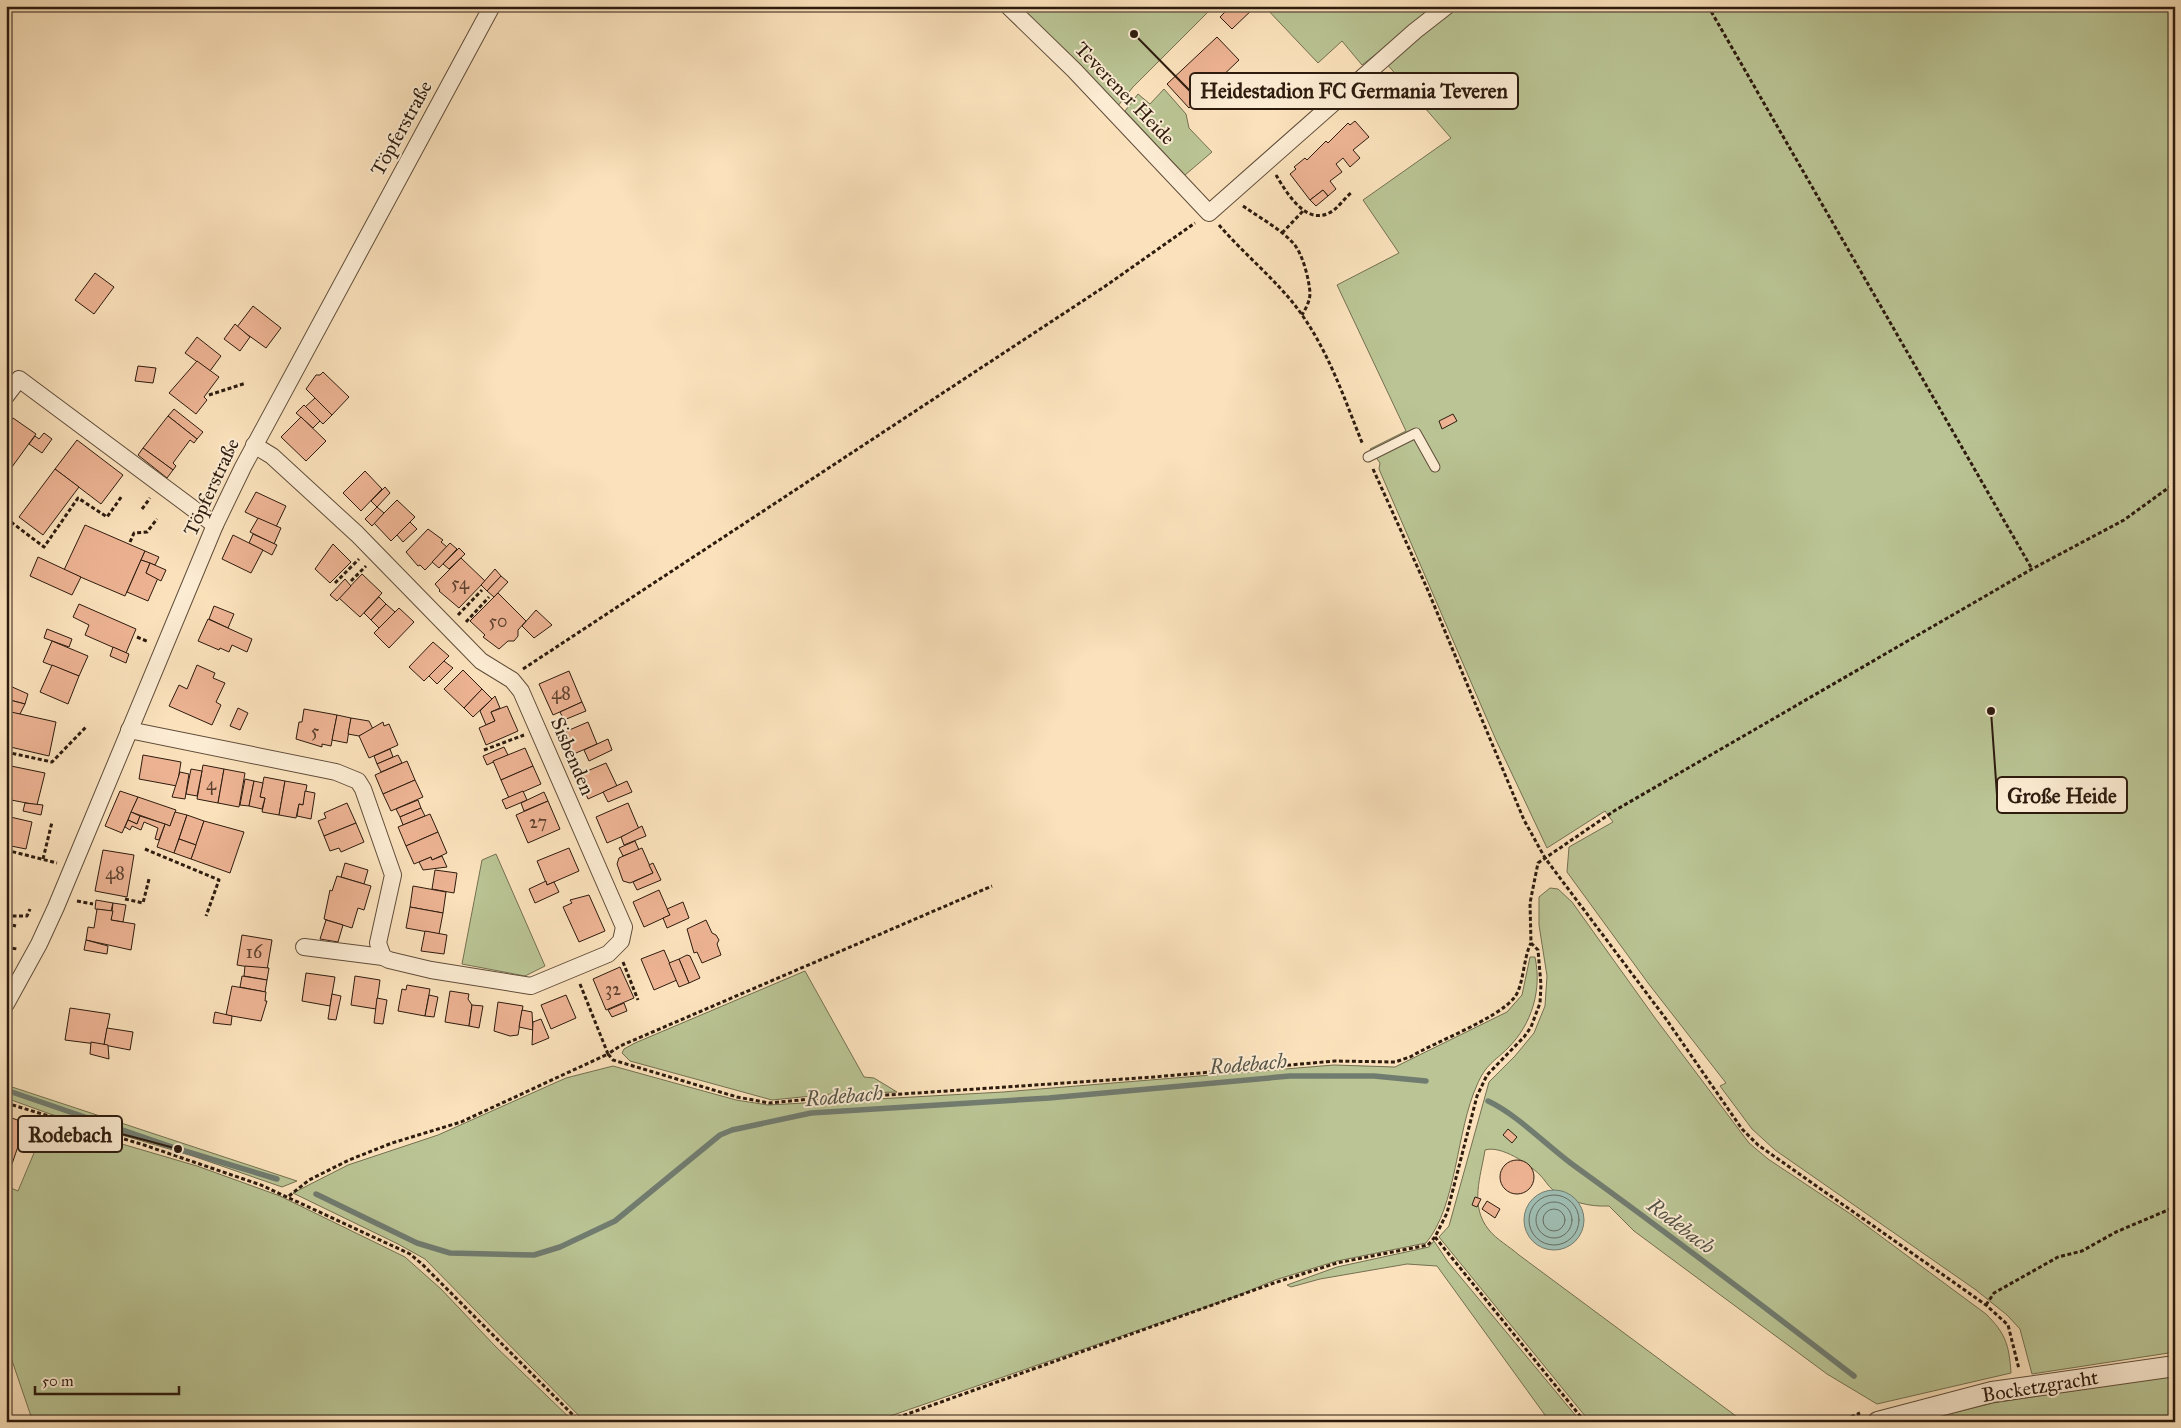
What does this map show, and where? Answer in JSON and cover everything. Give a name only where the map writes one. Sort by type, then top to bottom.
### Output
[{"type":"street","name":"Töpferstraße","points":[[6,1004],[39,944],[215,525],[254,445],[492,6]]},
{"type":"street","name":"Teverener Heide","points":[[1008,6],[1074,70],[1209,213]]},
{"type":"street","points":[[1209,213],[1415,31],[1447,6]]},
{"type":"street","points":[[6,396],[19,379],[215,525]]},
{"type":"street","name":"Sisbenden","points":[[254,445],[272,456],[370,547],[481,661],[512,680],[521,691],[624,927],[617,947]]},
{"type":"street","points":[[129,730],[336,772],[358,781],[366,798],[393,876],[378,943],[382,957]]},
{"type":"street","points":[[304,947],[382,957],[410,966],[531,986],[608,954],[617,947]]},
{"type":"street","name":"Bocketzgracht","points":[[1878,1422],[1974,1396],[2175,1366]]},
{"type":"lane","points":[[1368,457],[1416,434],[1435,467]]},
{"type":"path","points":[[1708,6],[2032,569]]},
{"type":"path","points":[[1268,161],[1280,182],[1311,216],[1320,216],[1333,210],[1351,193]]},
{"type":"path","points":[[1228,196],[1282,233],[1295,245],[1308,280],[1308,303],[1302,315]]},
{"type":"path","points":[[1282,233],[1304,210]]},
{"type":"path","points":[[512,680],[517,674],[1104,286],[1209,213],[1302,315],[1325,354],[1368,457],[1426,586],[1516,802],[1545,858],[1666,1019],[1742,1129],[1758,1145],[1986,1305],[2008,1325],[2022,1388]]},
{"type":"path","points":[[209,395],[246,383]]},
{"type":"path","points":[[574,969],[612,1060],[737,1097],[769,1103],[841,1096],[887,1095],[1154,1077],[1335,1061],[1395,1062],[1410,1057],[1501,1009],[1515,997],[1525,953],[1531,943],[1530,903],[1538,864],[1545,858],[1614,811],[2032,569],[2124,520],[2175,483]]},
{"type":"path","points":[[11,522],[44,547],[78,498],[107,517],[122,496]]},
{"type":"path","points":[[130,542],[134,533],[147,532],[156,519]]},
{"type":"path","points":[[335,583],[370,547]]},
{"type":"path","points":[[450,631],[482,590]]},
{"type":"path","points":[[450,631],[489,597]]},
{"type":"path","points":[[6,752],[52,762],[86,726]]},
{"type":"path","points":[[484,750],[538,730]]},
{"type":"path","points":[[42,860],[52,822]]},
{"type":"path","points":[[145,849],[219,880],[206,916]]},
{"type":"path","points":[[6,850],[72,867]]},
{"type":"path","points":[[126,900],[143,903],[148,879]]},
{"type":"path","points":[[289,1196],[309,1180],[349,1160],[392,1143],[461,1122],[608,1054],[620,1046],[992,886]]},
{"type":"path","points":[[16,926],[8,924],[7,916],[27,916],[30,909]]},
{"type":"path","points":[[886,1422],[1274,1283],[1337,1263],[1428,1245],[1435,1237],[1446,1213],[1477,1096],[1483,1082],[1487,1075],[1531,1027],[1540,1003],[1541,985],[1538,950],[1531,943]]},
{"type":"path","points":[[617,947],[638,1000]]},
{"type":"path","points":[[6,1104],[144,1145],[289,1196],[410,1254],[580,1422]]},
{"type":"path","points":[[1986,1305],[1994,1293],[2058,1257],[2082,1250],[2116,1232],[2175,1207]]},
{"type":"path","points":[[1435,1237],[1585,1422]]},
{"type":"green space","points":[[1017,6],[1214,6],[1133,87],[1117,107]]},
{"type":"green space","points":[[1264,6],[1437,6],[1362,65],[1342,41],[1318,63]]},
{"type":"green space","points":[[1458,6],[2175,6],[2175,1352],[2032,1374],[2020,1329],[2007,1315],[1976,1290],[1775,1150],[1752,1129],[1720,1086],[1726,1083],[1648,983],[1567,872],[1569,847],[1613,822],[1605,811],[1547,848],[1496,740],[1379,469],[1380,463],[1370,449],[1406,431],[1337,285],[1399,253],[1363,200],[1451,138],[1386,63]]},
{"type":"green space","points":[[1164,89],[1186,114],[1189,128],[1212,152],[1185,175],[1125,111],[1138,94],[1150,104]]},
{"type":"green space","points":[[496,854],[545,966],[525,976],[462,964],[482,860]]},
{"type":"green space","points":[[1550,888],[1558,889],[1572,902],[1655,1018],[1749,1143],[1768,1159],[1852,1215],[1986,1314],[2005,1340],[2011,1373],[1877,1404],[1827,1374],[1634,1231],[1609,1206],[1587,1205],[1566,1198],[1553,1190],[1540,1175],[1514,1156],[1499,1150],[1485,1150],[1479,1180],[1478,1201],[1479,1211],[1489,1230],[1499,1240],[1744,1422],[1590,1422],[1439,1237],[1449,1226],[1489,1082],[1515,1056],[1534,1033],[1545,1006],[1547,976],[1539,925],[1539,897]]},
{"type":"green space","points":[[1530,957],[1535,957],[1537,982],[1536,994],[1529,1017],[1516,1039],[1487,1068],[1480,1078],[1470,1103],[1444,1209],[1426,1243],[1337,1261],[1275,1280],[1234,1297],[873,1422],[585,1422],[425,1259],[293,1193],[348,1165],[438,1135],[566,1078],[613,1066],[736,1100],[768,1105],[1003,1092],[1334,1065],[1395,1067],[1507,1012],[1522,995]]},
{"type":"green space","points":[[805,971],[864,1077],[874,1078],[897,1092],[831,1094],[772,1100],[630,1061],[622,1053],[624,1049],[635,1043]]},
{"type":"green space","points":[[6,1085],[297,1181],[282,1187],[193,1156],[50,1114],[6,1098]]},
{"type":"green space","points":[[47,1122],[197,1166],[280,1196],[405,1257],[441,1289],[496,1347],[574,1422],[33,1422],[6,1343],[6,1186],[18,1191]]},
{"type":"green space","points":[[1434,1241],[1448,1262],[1581,1422],[1550,1422],[1437,1266],[1407,1264],[1320,1279],[1291,1287],[1287,1285],[1337,1267],[1429,1247]]},
{"type":"green space","points":[[2175,1375],[2175,1422],[1916,1422],[1993,1403]]},
{"type":"water","points":[[1554,1190],[1571,1195],[1579,1203],[1584,1220],[1579,1237],[1571,1245],[1554,1250],[1537,1245],[1529,1237],[1524,1220],[1529,1203],[1537,1195]]},
{"type":"building","points":[[1231,6],[1256,6],[1232,29],[1220,17]]},
{"type":"building","points":[[1217,37],[1239,60],[1189,108],[1167,84]]},
{"type":"building","points":[[1355,121],[1369,137],[1353,150],[1360,158],[1350,167],[1343,158],[1336,164],[1342,172],[1330,181],[1336,189],[1328,196],[1323,190],[1310,200],[1290,174],[1296,169],[1294,167],[1305,158],[1307,160],[1348,123],[1350,125]]},
{"type":"building","points":[[1323,190],[1328,196],[1316,206],[1310,200]]},
{"type":"building","points":[[95,273],[114,287],[94,314],[75,300]]},
{"type":"building","points":[[253,306],[281,328],[266,348],[237,327]]},
{"type":"building","points":[[235,324],[250,337],[240,351],[224,339]]},
{"type":"building","points":[[197,337],[221,356],[210,371],[185,353]]},
{"type":"building","points":[[197,361],[219,377],[204,397],[207,400],[196,414],[169,393]]},
{"type":"building","points":[[138,366],[156,368],[153,383],[135,381]]},
{"type":"building","points":[[323,372],[349,397],[332,415],[306,389],[316,375],[320,375]]},
{"type":"building","points":[[315,398],[332,415],[323,424],[305,407]]},
{"type":"building","points":[[304,405],[320,421],[313,428],[296,413]]},
{"type":"building","points":[[174,409],[203,432],[197,439],[168,416]]},
{"type":"building","points":[[1453,414],[1457,421],[1442,429],[1439,421]]},
{"type":"building","points":[[168,416],[197,439],[194,443],[190,440],[173,463],[176,466],[173,470],[143,448]]},
{"type":"building","points":[[301,417],[326,441],[306,461],[281,437]]},
{"type":"building","points":[[13,418],[36,434],[9,471],[6,469],[6,427]]},
{"type":"building","points":[[44,433],[52,439],[42,453],[29,444],[35,436],[39,439]]},
{"type":"building","points":[[77,440],[123,475],[101,504],[55,469]]},
{"type":"building","points":[[143,448],[173,470],[167,478],[138,455]]},
{"type":"building","points":[[55,469],[79,487],[43,535],[19,517]]},
{"type":"building","points":[[365,471],[382,489],[361,511],[343,493]]},
{"type":"building","points":[[385,487],[390,493],[377,507],[371,501]]},
{"type":"building","points":[[256,492],[286,506],[276,527],[245,512]]},
{"type":"building","points":[[397,500],[415,517],[391,541],[374,523]]},
{"type":"building","points":[[377,507],[384,513],[372,526],[365,519]]},
{"type":"building","points":[[258,518],[281,528],[274,544],[250,532]]},
{"type":"building","points":[[410,522],[417,529],[403,542],[397,535]]},
{"type":"building","points":[[85,525],[145,551],[125,596],[64,570]]},
{"type":"building","points":[[428,529],[443,540],[441,542],[447,547],[425,570],[420,565],[418,566],[406,552]]},
{"type":"building","points":[[253,534],[277,545],[272,555],[249,543]]},
{"type":"building","points":[[233,535],[263,550],[251,573],[222,559]]},
{"type":"building","points":[[450,543],[457,549],[439,568],[432,562]]},
{"type":"building","points":[[333,544],[351,562],[330,583],[315,569]]},
{"type":"building","points":[[459,548],[465,554],[449,569],[443,564]]},
{"type":"building","points":[[145,551],[159,557],[155,565],[141,560]]},
{"type":"building","points":[[38,557],[81,577],[72,595],[30,576]]},
{"type":"building","points":[[461,558],[485,581],[459,608],[439,591],[435,584]]},
{"type":"building","points":[[141,560],[150,563],[146,573],[158,578],[148,601],[127,592]]},
{"type":"building","points":[[150,563],[166,570],[161,581],[146,573]]},
{"type":"building","points":[[495,569],[501,576],[487,591],[481,585]]},
{"type":"building","points":[[362,574],[382,593],[360,617],[339,598]]},
{"type":"building","points":[[501,576],[508,582],[494,597],[487,591]]},
{"type":"building","points":[[345,579],[351,586],[337,601],[330,595]]},
{"type":"building","points":[[498,593],[526,621],[518,630],[518,636],[514,641],[508,641],[499,649],[483,637],[485,635],[470,621]]},
{"type":"building","points":[[379,597],[386,604],[371,620],[364,613]]},
{"type":"building","points":[[79,604],[136,629],[126,653],[85,635],[89,625],[73,617]]},
{"type":"building","points":[[386,604],[395,612],[379,628],[371,620]]},
{"type":"building","points":[[214,606],[234,614],[228,628],[209,619]]},
{"type":"building","points":[[399,608],[414,622],[389,648],[374,633]]},
{"type":"building","points":[[536,610],[552,625],[534,638],[522,626]]},
{"type":"building","points":[[208,619],[252,639],[247,652],[232,645],[229,652],[220,648],[219,650],[198,641]]},
{"type":"building","points":[[47,629],[72,639],[69,647],[44,638]]},
{"type":"building","points":[[52,641],[88,656],[79,676],[43,662]]},
{"type":"building","points":[[433,642],[449,656],[424,681],[409,667]]},
{"type":"building","points":[[113,647],[129,654],[126,663],[110,656]]},
{"type":"building","points":[[444,661],[453,668],[437,684],[429,676]]},
{"type":"building","points":[[52,665],[79,676],[68,704],[40,692]]},
{"type":"building","points":[[197,665],[215,673],[213,678],[225,683],[216,702],[221,705],[212,725],[169,706],[179,685],[187,689]]},
{"type":"building","points":[[463,670],[482,689],[464,708],[444,689]]},
{"type":"building","points":[[569,671],[582,702],[553,715],[539,684]]},
{"type":"building","points":[[10,686],[28,694],[25,704],[6,699]]},
{"type":"building","points":[[482,689],[492,699],[473,717],[464,708]]},
{"type":"building","points":[[495,696],[500,708],[491,712],[495,721],[486,725],[480,711]]},
{"type":"building","points":[[6,699],[25,704],[20,714],[6,713]]},
{"type":"building","points":[[582,702],[586,711],[564,720],[560,712]]},
{"type":"building","points":[[507,706],[518,731],[486,745],[479,728],[495,721],[491,712]]},
{"type":"building","points":[[238,708],[248,713],[240,730],[230,726]]},
{"type":"building","points":[[304,709],[337,715],[331,746],[322,744],[322,747],[296,739]]},
{"type":"building","points":[[11,712],[56,722],[49,756],[6,746]]},
{"type":"building","points":[[337,715],[351,718],[347,743],[332,740]]},
{"type":"building","points":[[351,718],[369,721],[373,729],[359,736],[348,734]]},
{"type":"building","points":[[383,722],[384,726],[389,724],[398,745],[369,758],[359,736]]},
{"type":"building","points":[[588,722],[597,744],[569,756],[560,734]]},
{"type":"building","points":[[608,739],[612,750],[589,761],[584,750]]},
{"type":"building","points":[[504,747],[508,755],[487,765],[483,756]]},
{"type":"building","points":[[525,748],[533,766],[501,780],[493,761]]},
{"type":"building","points":[[390,749],[393,757],[377,764],[374,756]]},
{"type":"building","points":[[143,755],[181,762],[177,786],[139,779]]},
{"type":"building","points":[[398,755],[402,763],[381,772],[377,764]]},
{"type":"building","points":[[407,761],[415,780],[383,794],[375,775]]},
{"type":"building","points":[[606,763],[617,786],[588,799],[578,775]]},
{"type":"building","points":[[6,765],[45,773],[37,805],[6,799]]},
{"type":"building","points":[[203,765],[224,769],[218,803],[197,799]]},
{"type":"building","points":[[533,766],[541,784],[509,798],[501,780]]},
{"type":"building","points":[[191,769],[202,771],[197,796],[186,794]]},
{"type":"building","points":[[224,769],[245,773],[239,807],[218,803]]},
{"type":"building","points":[[180,772],[189,774],[185,799],[172,797]]},
{"type":"building","points":[[264,777],[285,781],[279,815],[262,812],[265,798],[260,797]]},
{"type":"building","points":[[245,779],[254,781],[249,806],[240,805]]},
{"type":"building","points":[[415,780],[423,797],[391,811],[383,794]]},
{"type":"building","points":[[254,781],[263,783],[260,797],[265,798],[262,809],[249,806]]},
{"type":"building","points":[[285,781],[307,785],[303,805],[299,804],[296,818],[279,815]]},
{"type":"building","points":[[627,781],[632,792],[608,802],[603,792]]},
{"type":"building","points":[[120,791],[138,797],[122,833],[105,826]]},
{"type":"building","points":[[305,791],[315,793],[311,819],[297,816],[299,804],[303,805]]},
{"type":"building","points":[[523,791],[527,800],[506,809],[502,800]]},
{"type":"building","points":[[544,792],[548,801],[524,811],[521,803]]},
{"type":"building","points":[[138,797],[176,810],[170,826],[131,812]]},
{"type":"building","points":[[418,800],[421,808],[400,817],[396,809]]},
{"type":"building","points":[[548,801],[560,829],[528,843],[516,815]]},
{"type":"building","points":[[25,803],[43,805],[41,815],[23,811]]},
{"type":"building","points":[[347,803],[356,823],[324,836],[318,821],[326,818],[324,813]]},
{"type":"building","points":[[628,803],[639,829],[607,843],[596,817]]},
{"type":"building","points":[[421,808],[425,816],[403,825],[400,817]]},
{"type":"building","points":[[131,812],[140,816],[137,824],[128,820]]},
{"type":"building","points":[[175,812],[187,815],[174,853],[157,847],[165,824],[170,826]]},
{"type":"building","points":[[430,814],[438,832],[406,846],[398,827]]},
{"type":"building","points":[[187,815],[204,821],[196,845],[179,839]]},
{"type":"building","points":[[6,816],[32,822],[26,849],[6,845]]},
{"type":"building","points":[[140,816],[165,824],[159,840],[155,839],[158,828],[144,822],[141,830],[132,826],[130,830],[125,827],[128,820],[137,824]]},
{"type":"building","points":[[204,821],[244,832],[230,873],[191,859]]},
{"type":"building","points":[[356,823],[364,842],[341,852],[339,848],[330,851],[324,836]]},
{"type":"building","points":[[642,826],[646,836],[624,845],[621,837]]},
{"type":"building","points":[[438,832],[447,853],[432,860],[431,857],[414,864],[406,846]]},
{"type":"building","points":[[179,839],[196,845],[191,859],[174,853]]},
{"type":"building","points":[[635,841],[639,850],[623,856],[619,848]]},
{"type":"building","points":[[569,848],[579,871],[547,885],[537,861]]},
{"type":"building","points":[[642,848],[653,873],[630,883],[623,881],[617,864],[619,858]]},
{"type":"building","points":[[103,850],[134,855],[127,897],[95,891]]},
{"type":"building","points":[[442,856],[447,867],[423,870],[419,862],[431,857],[432,860]]},
{"type":"building","points":[[345,863],[368,870],[364,884],[341,877]]},
{"type":"building","points":[[653,863],[661,880],[637,890],[633,882],[653,873],[649,865]]},
{"type":"building","points":[[435,870],[457,873],[454,893],[432,889]]},
{"type":"building","points":[[337,876],[371,886],[364,910],[358,908],[352,928],[324,919],[330,890],[332,891]]},
{"type":"building","points":[[546,881],[547,885],[554,882],[559,892],[535,903],[529,889]]},
{"type":"building","points":[[413,886],[446,892],[443,913],[410,907]]},
{"type":"building","points":[[659,890],[670,915],[644,927],[633,902]]},
{"type":"building","points":[[589,895],[605,931],[579,942],[563,907],[572,903],[570,900]]},
{"type":"building","points":[[96,900],[113,903],[111,911],[95,909]]},
{"type":"building","points":[[683,902],[689,918],[667,928],[663,918],[670,915],[667,909]]},
{"type":"building","points":[[113,903],[126,905],[123,922],[111,920]]},
{"type":"building","points":[[410,907],[443,913],[439,934],[406,928]]},
{"type":"building","points":[[97,909],[113,911],[111,920],[135,924],[131,950],[86,940],[88,927],[94,928]]},
{"type":"building","points":[[326,920],[343,925],[338,942],[320,939]]},
{"type":"building","points":[[706,920],[712,933],[719,940],[717,944],[721,955],[702,963],[697,952],[694,953],[687,929]]},
{"type":"building","points":[[425,931],[447,935],[444,954],[421,951]]},
{"type":"building","points":[[242,935],[272,940],[267,970],[237,965]]},
{"type":"building","points":[[86,940],[108,946],[107,954],[84,950]]},
{"type":"building","points":[[664,950],[677,980],[654,990],[641,959]]},
{"type":"building","points":[[687,955],[690,956],[700,978],[689,983],[679,959]]},
{"type":"building","points":[[679,959],[689,983],[679,987],[669,963]]},
{"type":"building","points":[[245,966],[269,968],[267,980],[244,976]]},
{"type":"building","points":[[620,967],[634,998],[606,1010],[593,979]]},
{"type":"building","points":[[306,973],[335,977],[330,1006],[302,1001]]},
{"type":"building","points":[[242,976],[267,980],[265,992],[240,987]]},
{"type":"building","points":[[355,976],[380,980],[376,1009],[351,1005]]},
{"type":"building","points":[[407,985],[430,989],[425,1016],[398,1011],[402,989],[406,990]]},
{"type":"building","points":[[232,986],[266,992],[265,1001],[267,1001],[261,1021],[226,1015]]},
{"type":"building","points":[[450,991],[469,994],[468,999],[472,1005],[469,1026],[445,1022]]},
{"type":"building","points":[[332,994],[341,996],[336,1020],[328,1019]]},
{"type":"building","points":[[429,995],[438,997],[434,1017],[425,1016]]},
{"type":"building","points":[[566,995],[576,1018],[551,1029],[541,1005]]},
{"type":"building","points":[[377,998],[387,1000],[383,1024],[374,1023]]},
{"type":"building","points":[[498,1002],[523,1006],[518,1035],[510,1036],[494,1031]]},
{"type":"building","points":[[624,1003],[627,1011],[612,1017],[608,1010]]},
{"type":"building","points":[[472,1005],[483,1006],[479,1028],[469,1026]]},
{"type":"building","points":[[70,1008],[110,1014],[104,1045],[65,1040]]},
{"type":"building","points":[[522,1010],[532,1012],[533,1030],[519,1027]]},
{"type":"building","points":[[215,1012],[232,1016],[231,1025],[213,1023]]},
{"type":"building","points":[[541,1019],[549,1038],[532,1045],[533,1022]]},
{"type":"building","points":[[107,1028],[133,1032],[130,1050],[104,1045]]},
{"type":"building","points":[[91,1042],[108,1045],[109,1059],[90,1054]]},
{"type":"building","points":[[6,1116],[26,1123],[12,1164],[6,1162]]},
{"type":"building","points":[[1508,1129],[1517,1137],[1512,1143],[1503,1135]]},
{"type":"building","points":[[1517,1160],[1529,1165],[1534,1177],[1529,1189],[1517,1194],[1505,1189],[1500,1177],[1505,1165]]},
{"type":"building","points":[[1475,1197],[1481,1199],[1477,1207],[1472,1205]]},
{"type":"building","points":[[1487,1201],[1500,1209],[1495,1218],[1482,1209]]},
{"type":"waterway","name":"Rodebach","points":[[316,1194],[417,1243],[450,1253],[534,1255],[560,1247],[615,1221],[720,1135],[732,1130],[811,1113],[1049,1098],[1290,1076],[1374,1076],[1426,1081]]},
{"type":"waterway","name":"Rodebach","points":[[6,1090],[178,1149],[277,1179]]},
{"type":"waterway","name":"Rodebach","points":[[1488,1101],[1522,1123],[1565,1159],[1716,1270],[1854,1376]]},
{"type":"place","name":"Heidestadion FC Germania Teveren","points":[[1134,34]]},
{"type":"place","name":"Große Heide","points":[[1991,711]]},
{"type":"place","name":"Rodebach","points":[[178,1149]]}]
